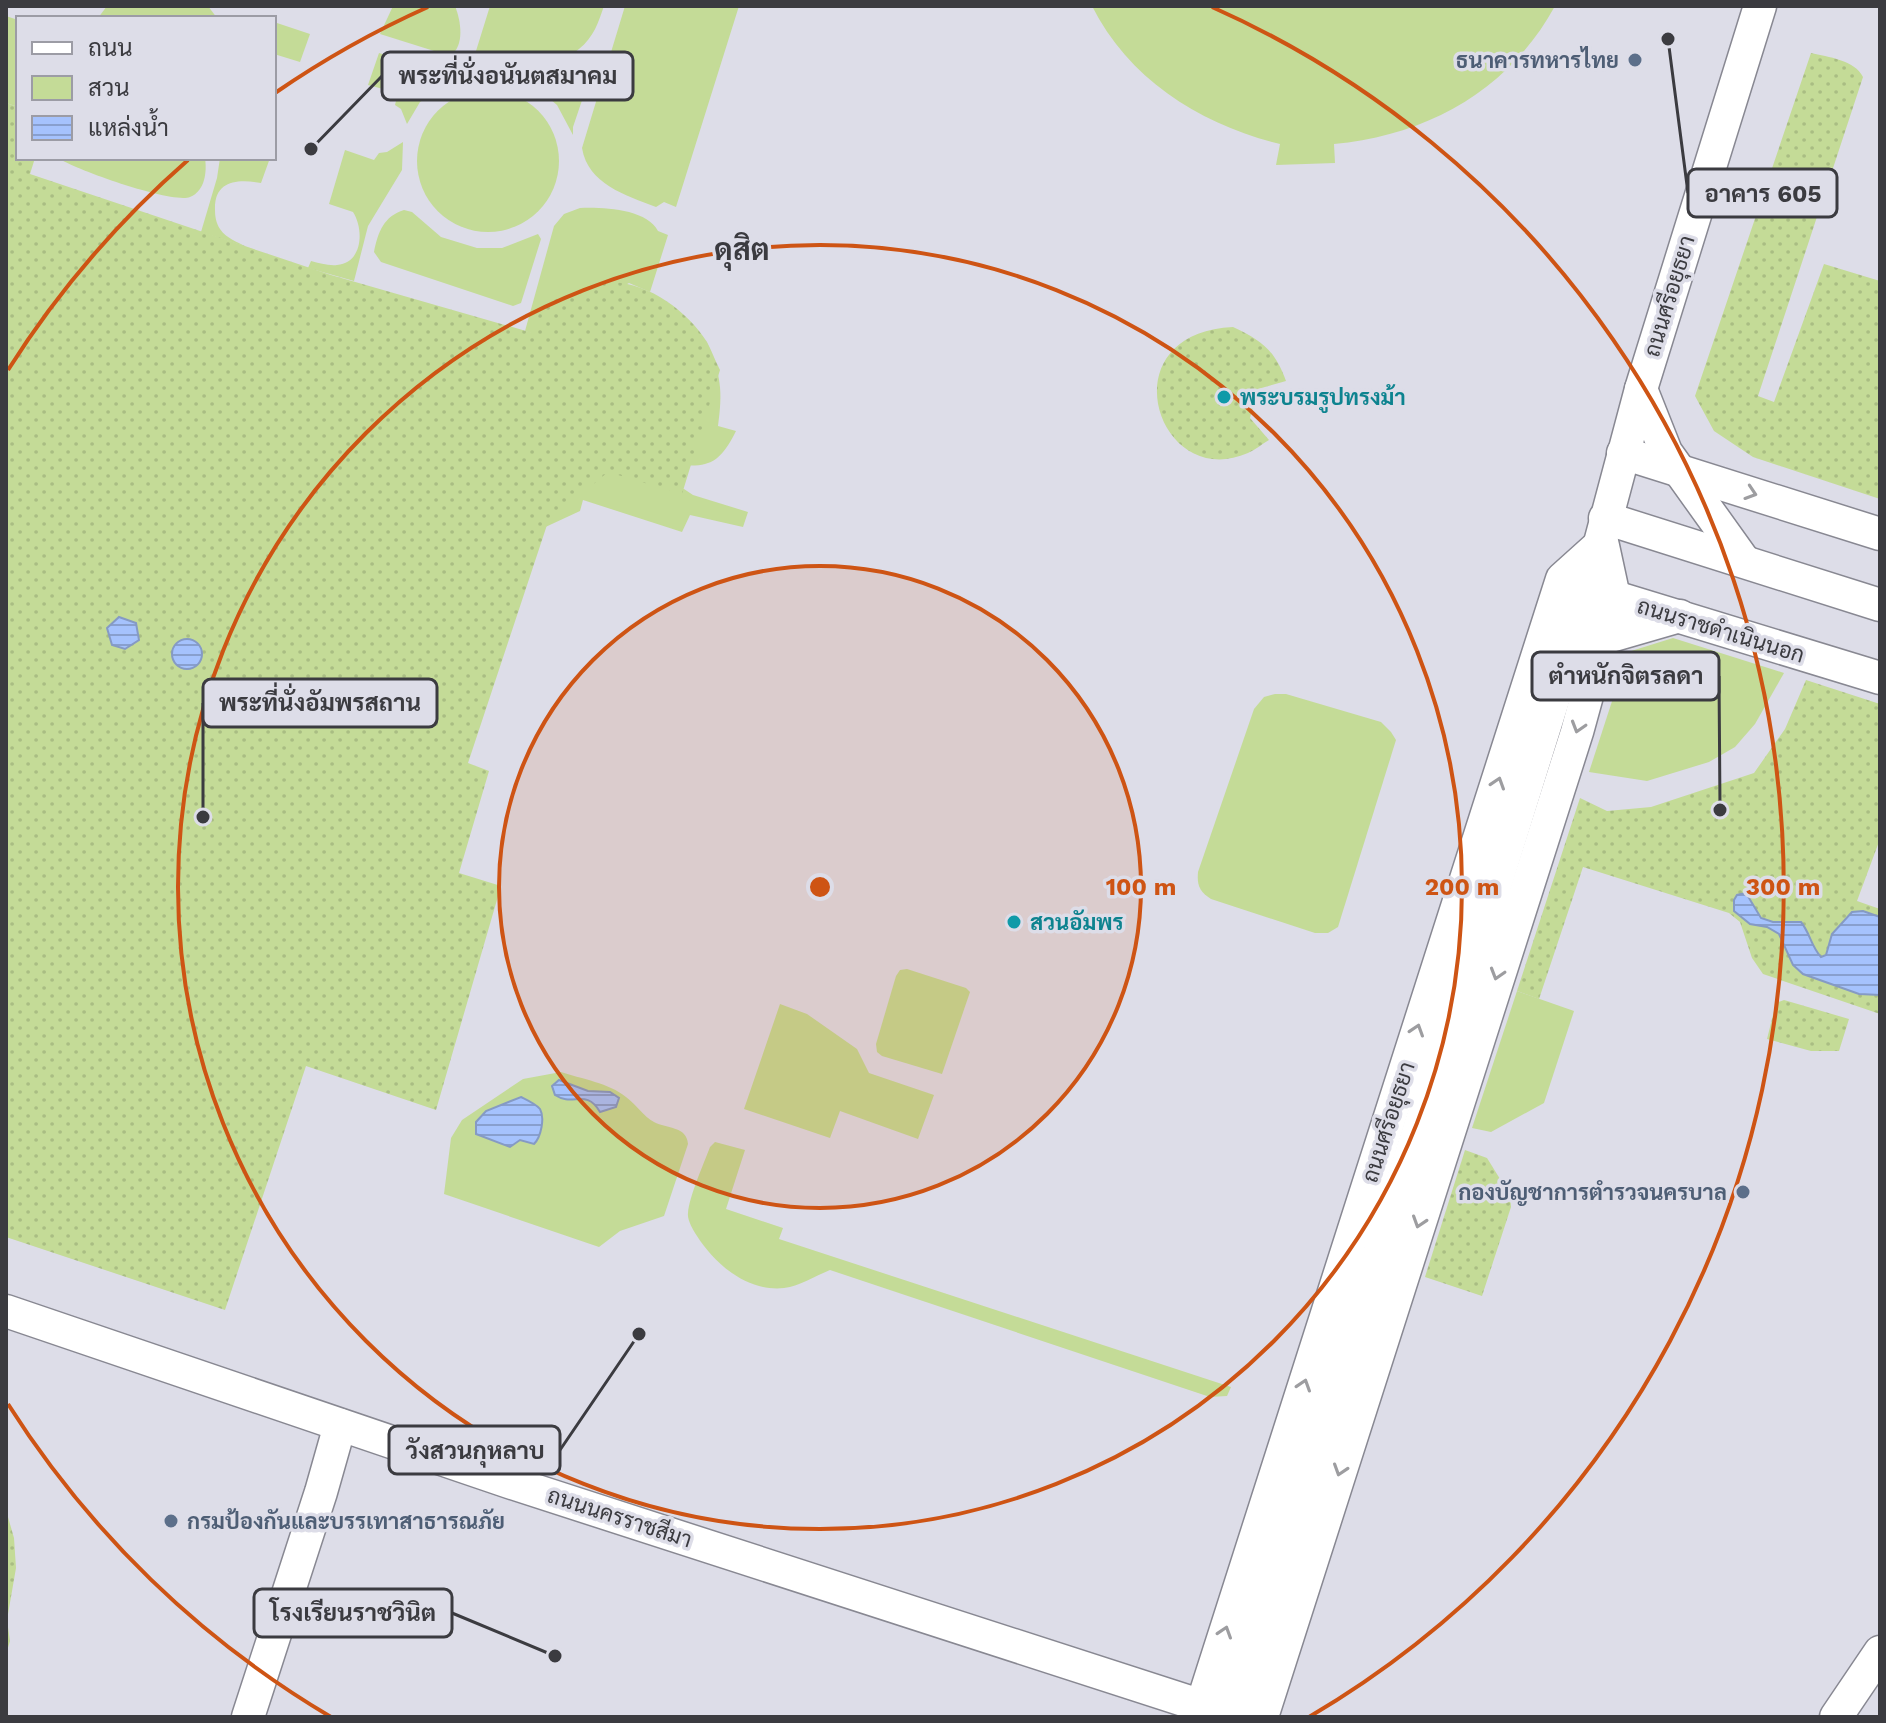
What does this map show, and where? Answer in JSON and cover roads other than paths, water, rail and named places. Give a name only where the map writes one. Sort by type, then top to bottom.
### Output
[{"type":"main road","name":"ถนนศรีอยุธยา","points":[[1226,1715],[1332,1350],[1372,1226],[1421,1123],[1444,998],[1534,716],[1588,588],[1641,389],[1760,6]]},
{"type":"main road","points":[[1641,389],[1666,452],[1744,561]]},
{"type":"main road","points":[[1641,389],[1677,445],[1715,481]]},
{"type":"main road","points":[[1623,453],[1880,534]]},
{"type":"main road","points":[[1588,588],[1604,530],[1744,561],[1880,605]]},
{"type":"main road","name":"ถนนศรีอยุธยา","points":[[1226,1715],[1292,1572],[1563,774],[1604,638],[1588,588]]},
{"type":"main road","name":"ถนนราชดำเนินนอก","points":[[1588,588],[1880,678]]},
{"type":"main road","points":[[1604,638],[1680,616]]},
{"type":"main road","name":"ถนนศรีอยุธยา","points":[[1372,1226],[1384,1134],[1444,998],[1533,764],[1534,716]]},
{"type":"main road","points":[[1533,764],[1563,774]]},
{"type":"main road","points":[[1384,1134],[1421,1123]]},
{"type":"main road","name":"ถนนนครราชสีมา","points":[[6,1311],[340,1425],[1226,1715]]},
{"type":"main road","name":"ถนนศรีอยุธยา","points":[[1308,1522],[1332,1350]]},
{"type":"main road","points":[[248,1717],[340,1425]]},
{"type":"main road","points":[[1836,1717],[1880,1652]]},
{"type":"water","points":[[119,617],[136,623],[139,640],[125,649],[112,645],[107,628]]},
{"type":"water","points":[[187,639],[198,643],[202,654],[198,665],[187,669],[176,665],[172,654],[176,643]]},
{"type":"water","points":[[1746,893],[1761,918],[1773,922],[1801,922],[1821,957],[1826,955],[1832,934],[1852,912],[1863,911],[1880,917],[1880,995],[1859,994],[1803,974],[1793,965],[1779,934],[1767,927],[1750,924],[1734,911],[1737,895]]},
{"type":"water","points":[[559,1080],[588,1091],[610,1092],[619,1098],[616,1107],[600,1112],[590,1101],[555,1095],[552,1086]]},
{"type":"water","points":[[521,1097],[540,1109],[542,1127],[534,1144],[520,1140],[510,1147],[476,1134],[476,1122],[486,1111]]},
{"type":"place","name":"อาคาร 605","points":[[1668,39]]},
{"type":"place","name":"ธนาคารทหารไทย","points":[[1635,60]]},
{"type":"place","name":"พระที่นั่งอนันตสมาคม","points":[[311,149]]},
{"type":"place","name":"พระบรมรูปทรงม้า","points":[[1224,397]]},
{"type":"place","name":"ตำหนักจิตรลดา","points":[[1720,810]]},
{"type":"place","name":"พระที่นั่งอัมพรสถาน","points":[[203,817]]},
{"type":"place","name":"สวนอัมพร","points":[[1014,922]]},
{"type":"place","name":"กองบัญชาการตำรวจนครบาล","points":[[1743,1192]]},
{"type":"place","name":"วังสวนกุหลาบ","points":[[639,1334]]},
{"type":"place","name":"กรมป้องกันและบรรเทาสาธารณภัย","points":[[171,1521]]},
{"type":"place","name":"โรงเรียนราชวินิต","points":[[555,1656]]},
{"type":"district","name":"ดุสิต","points":[[742,250]]}]
